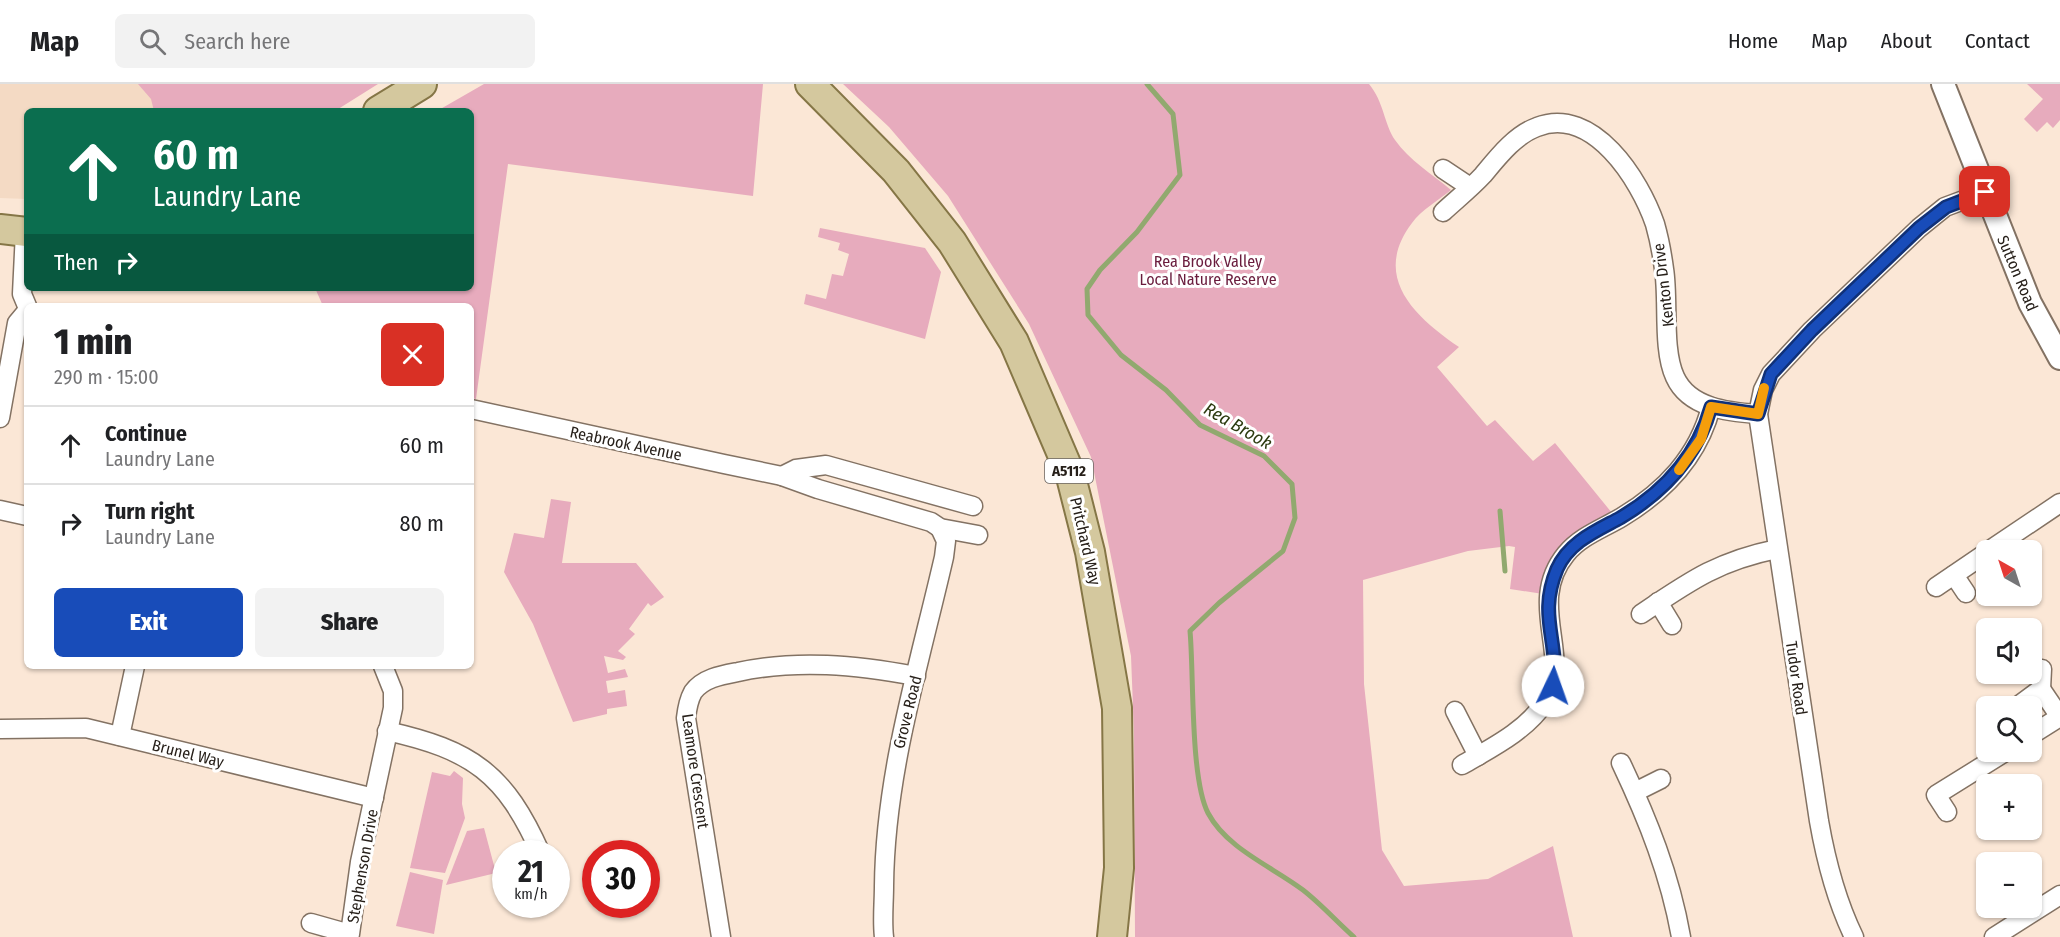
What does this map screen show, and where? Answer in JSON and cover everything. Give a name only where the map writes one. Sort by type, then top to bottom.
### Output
[{"type":"main road","points":[[383,108],[422,84]]},
{"type":"main road","name":"Pritchard Way","points":[[810,84],[896,171],[952,242],[1014,342],[1070,473],[1090,552],[1117,708],[1119,868],[1112,937]]},
{"type":"street","name":"Sutton Road","points":[[1942,84],[2030,303],[2060,358]]},
{"type":"street","name":"Kenton Drive","points":[[1443,212],[1470,188],[1504,151],[1537,127],[1557,123],[1580,128],[1602,140],[1619,158],[1638,187],[1655,224],[1665,269],[1668,357],[1675,378],[1689,394],[1711,407]]},
{"type":"street","points":[[1443,169],[1470,188]]},
{"type":"street","points":[[1455,711],[1470,760],[1502,741],[1533,717],[1545,702],[1553,686],[1556,666],[1547,605],[1558,567],[1581,539],[1622,516],[1668,483],[1701,439],[1711,407],[1758,414],[1771,374],[1812,330],[1919,228],[1946,207],[1985,192]]},
{"type":"street","points":[[20,231],[22,294],[26,303]]},
{"type":"street","points":[[0,418],[17,323],[24,315]]},
{"type":"street","name":"Reabrook Avenue","points":[[474,410],[782,476],[818,489],[931,522],[940,528]]},
{"type":"street","name":"Tudor Road","points":[[1758,414],[1825,856],[1843,912],[1854,937]]},
{"type":"street","name":"Reabrook Avenue","points":[[782,476],[796,469],[826,465],[973,506]]},
{"type":"street","points":[[2005,540],[2060,503]]},
{"type":"street","points":[[0,510],[24,515]]},
{"type":"street","points":[[940,528],[978,535]]},
{"type":"street","name":"Grove Road","points":[[884,937],[885,839],[890,795],[902,732],[944,557],[946,541],[940,528]]},
{"type":"street","points":[[1641,614],[1722,564],[1742,556],[1777,549]]},
{"type":"street","points":[[1936,587],[1976,560]]},
{"type":"street","points":[[1954,575],[1966,593]]},
{"type":"street","points":[[1658,602],[1672,626]]},
{"type":"street","name":"Leamore Crescent","points":[[722,937],[686,718],[688,703],[694,690],[707,680],[721,675],[787,664],[846,665],[916,676]]},
{"type":"street","points":[[120,736],[134,669]]},
{"type":"street","name":"Stephenson Drive","points":[[311,923],[354,936],[360,862],[393,708],[393,691],[384,669]]},
{"type":"street","points":[[2042,669],[2043,693],[2060,717],[2042,728]]},
{"type":"street","points":[[2037,696],[2043,693]]},
{"type":"street","name":"Brunel Way","points":[[0,729],[86,728],[374,798]]},
{"type":"street","points":[[387,731],[444,746],[475,762],[499,785],[535,840]]},
{"type":"street","points":[[1947,812],[1936,795],[1989,762]]},
{"type":"street","points":[[1621,763],[1667,873],[1681,937]]},
{"type":"street","points":[[1635,792],[1661,779]]},
{"type":"street","points":[[1994,937],[2060,895]]},
{"type":"shaded area","points":[[0,84],[153,84],[171,108],[24,108],[24,199],[0,198]]},
{"type":"green space","points":[[138,84],[378,84],[340,108],[153,108],[151,99]]},
{"type":"green space","points":[[484,84],[763,84],[753,196],[508,164],[476,399],[474,399],[474,303],[322,303],[316,291],[474,291],[474,108],[442,108]]},
{"type":"green space","name":"Rea Brook Valley Local Nature Reserve","points":[[843,84],[1369,84],[1378,98],[1395,140],[1414,160],[1451,190],[1425,209],[1412,223],[1400,243],[1396,261],[1397,278],[1414,309],[1427,323],[1459,347],[1437,367],[1487,426],[1495,420],[1533,461],[1555,443],[1612,513],[1543,594],[1510,589],[1515,547],[1509,546],[1468,551],[1363,580],[1364,684],[1382,850],[1404,886],[1488,879],[1553,846],[1573,937],[1135,937],[1134,733],[1131,656],[1091,457],[1029,324],[948,196],[889,127]]},
{"type":"green space","points":[[2027,84],[2060,84],[2060,120],[2053,128],[2047,122],[2037,132],[2024,119],[2043,99]]},
{"type":"green space","points":[[820,228],[925,248],[941,272],[925,339],[804,304],[806,294],[826,299],[832,274],[843,276],[849,254],[838,250],[840,243],[818,237]]},
{"type":"green space","points":[[551,499],[571,502],[562,563],[636,563],[664,597],[651,606],[648,603],[629,629],[635,634],[618,651],[626,657],[623,660],[604,656],[608,673],[625,669],[628,677],[606,681],[608,693],[625,690],[627,706],[607,709],[607,714],[573,722],[533,624],[504,572],[514,533],[544,538]]},
{"type":"green space","points":[[454,771],[463,778],[462,804],[465,818],[445,873],[410,868],[432,772],[450,776]]},
{"type":"green space","points":[[484,828],[492,858],[492,874],[446,885],[467,831]]},
{"type":"green space","points":[[410,872],[443,880],[434,934],[396,926]]},
{"type":"waterway","name":"Rea Brook","points":[[1147,84],[1173,114],[1180,175],[1137,232],[1100,270],[1087,289],[1088,315],[1121,355],[1166,390],[1200,425],[1264,456],[1292,484],[1295,518],[1283,551],[1219,603],[1190,631],[1195,751],[1202,797],[1216,826],[1227,837],[1238,847],[1303,890],[1354,937]]},
{"type":"waterway","points":[[1500,511],[1505,571]]},
{"type":"slow traffic","points":[[1679,470],[1701,439],[1711,407],[1758,414],[1764,388]]},
{"type":"route","points":[[1553,686],[1556,666],[1547,605],[1558,567],[1566,554],[1581,539],[1622,516],[1668,483],[1701,439],[1711,407],[1758,414],[1771,374],[1812,330],[1919,228],[1946,207],[1985,192]]}]
